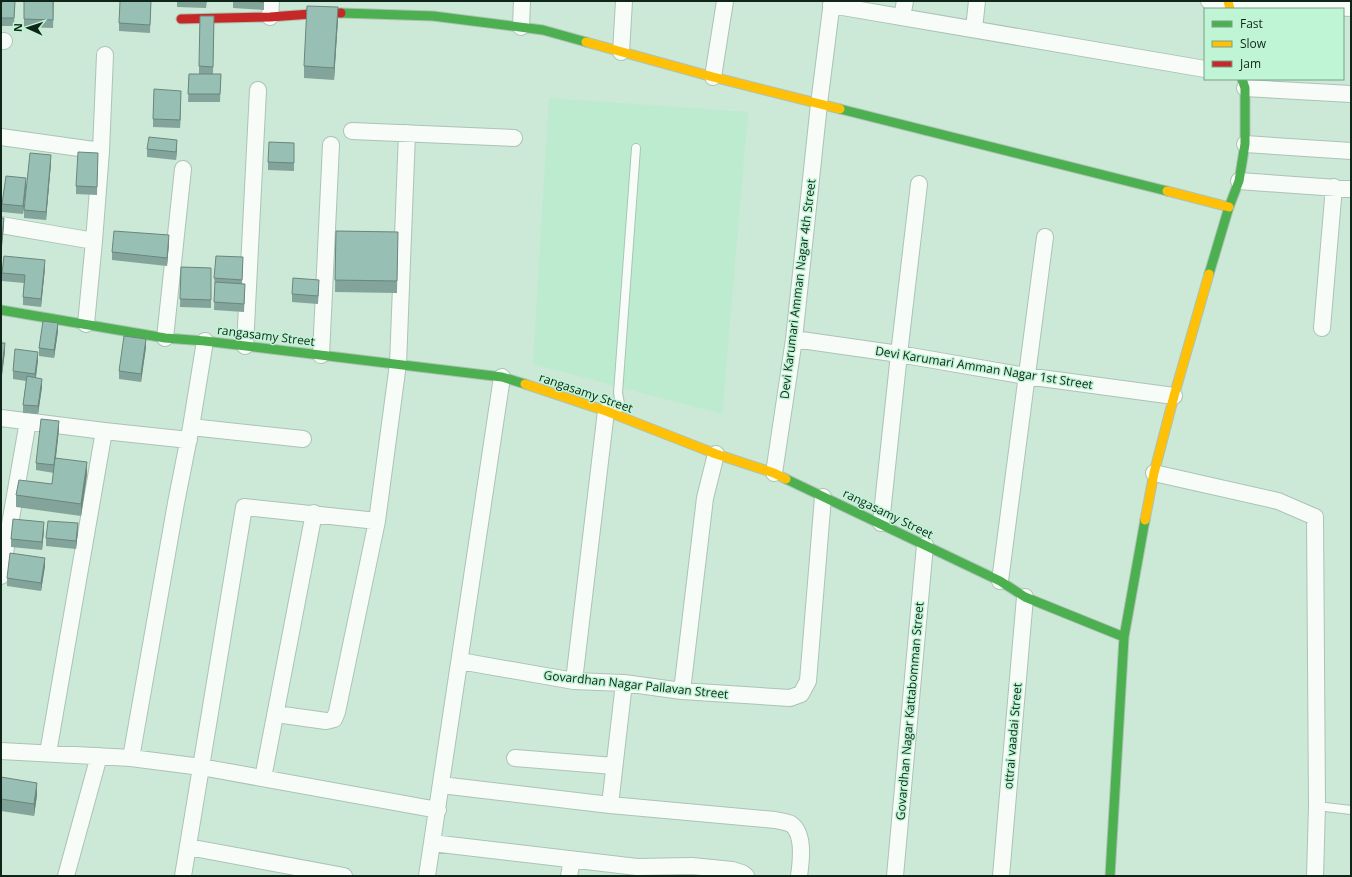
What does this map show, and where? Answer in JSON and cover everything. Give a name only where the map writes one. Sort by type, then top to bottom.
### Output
[{"type":"street","points":[[520,27],[522,1]]},
{"type":"street","points":[[622,52],[624,1]]},
{"type":"street","points":[[713,77],[725,1]]},
{"type":"street","points":[[902,17],[905,1]]},
{"type":"street","points":[[974,29],[977,1]]},
{"type":"street","points":[[1209,1],[1229,4],[1351,8]]},
{"type":"street","points":[[831,3],[902,17],[1204,69]]},
{"type":"street","name":"Devi Karumari Amman Nagar 4th Street","points":[[774,473],[794,339],[831,3]]},
{"type":"street","points":[[181,19],[270,9],[326,13],[344,7],[434,16],[543,30],[713,77],[1229,207]]},
{"type":"street","points":[[86,324],[101,151],[105,55]]},
{"type":"street","points":[[1110,876],[1124,637],[1154,473],[1174,396],[1229,207],[1239,181],[1245,144],[1244,84],[1351,94]]},
{"type":"street","points":[[245,346],[258,90]]},
{"type":"street","points":[[352,131],[514,138]]},
{"type":"street","points":[[276,714],[326,721],[334,718],[337,712],[377,521],[398,364],[406,133]]},
{"type":"street","points":[[1,137],[101,151]]},
{"type":"street","points":[[1245,144],[1351,151]]},
{"type":"street","points":[[321,355],[331,145]]},
{"type":"street","points":[[165,338],[183,170]]},
{"type":"street","points":[[1239,181],[1351,189]]},
{"type":"street","points":[[881,523],[919,184]]},
{"type":"street","points":[[1322,328],[1334,187]]},
{"type":"street","points":[[1,224],[94,241]]},
{"type":"street","points":[[1000,581],[1045,238]]},
{"type":"street","name":"rangasamy Street","points":[[1,310],[165,338],[206,341],[502,376],[611,413],[716,454],[774,473],[1000,581],[1025,597],[1124,637]]},
{"type":"street","name":"Devi Karumari Amman Nagar 1st Street","points":[[794,339],[899,354],[1026,376],[1174,396]]},
{"type":"street","points":[[131,758],[206,341]]},
{"type":"street","points":[[427,876],[502,376]]},
{"type":"street","points":[[574,681],[611,413]]},
{"type":"street","points":[[1,418],[104,431],[303,439]]},
{"type":"street","points":[[1,576],[7,500],[28,421]]},
{"type":"street","points":[[48,753],[104,431]]},
{"type":"street","points":[[682,691],[705,498],[716,454]]},
{"type":"street","points":[[1154,473],[1278,501],[1315,517],[1317,806],[1315,876]]},
{"type":"street","name":"Govardhan Nagar Pallavan Street","points":[[460,661],[574,681],[624,683],[682,691],[790,698],[801,694],[808,681],[823,497]]},
{"type":"street","points":[[183,876],[244,507],[314,513],[377,521]]},
{"type":"street","points":[[263,778],[314,513]]},
{"type":"street","name":"Govardhan Nagar Kattabomman Street","points":[[895,876],[925,545]]},
{"type":"street","name":"ottrai vaadai Street","points":[[1002,876],[1025,597]]},
{"type":"street","points":[[610,805],[624,683]]},
{"type":"street","points":[[1,751],[131,758],[201,767],[438,810]]},
{"type":"street","points":[[66,876],[99,756]]},
{"type":"street","points":[[515,758],[614,766]]},
{"type":"street","points":[[441,785],[610,805],[775,820],[791,824],[799,834],[802,856],[799,876]]},
{"type":"street","points":[[432,843],[572,860],[636,872],[732,870],[746,876]]},
{"type":"street","points":[[188,847],[344,876]]},
{"type":"street","points":[[569,876],[572,860]]},
{"type":"lane","points":[[611,413],[620,404],[618,393],[636,148]]},
{"type":"lane","points":[[1317,806],[1351,810]]},
{"type":"shaded area","points":[[549,98],[748,112],[722,414],[533,364]]},
{"type":"building","points":[[2,1],[15,1],[14,18],[1,18]]},
{"type":"building","points":[[24,1],[53,1],[53,20],[24,19]]},
{"type":"building","points":[[120,1],[151,1],[150,25],[119,23]]},
{"type":"building","points":[[307,6],[338,7],[334,68],[304,66]]},
{"type":"building","points":[[200,16],[214,16],[213,67],[199,66]]},
{"type":"building","points":[[189,74],[221,74],[220,94],[188,94]]},
{"type":"building","points":[[154,89],[181,91],[180,120],[153,119]]},
{"type":"building","points":[[149,137],[177,140],[176,152],[147,149]]},
{"type":"building","points":[[269,142],[294,143],[294,163],[268,162]]},
{"type":"building","points":[[78,152],[98,153],[97,187],[76,186]]},
{"type":"building","points":[[30,153],[51,155],[46,212],[24,210]]},
{"type":"building","points":[[6,176],[26,178],[23,206],[2,204]]},
{"type":"building","points":[[1,218],[4,218],[1,249]]},
{"type":"building","points":[[114,231],[169,235],[167,258],[112,252]]},
{"type":"building","points":[[336,231],[398,232],[397,281],[335,280]]},
{"type":"building","points":[[4,256],[45,260],[41,299],[23,297],[25,275],[2,273]]},
{"type":"building","points":[[216,256],[243,257],[242,280],[214,278]]},
{"type":"building","points":[[181,267],[211,268],[211,300],[180,299]]},
{"type":"building","points":[[293,278],[319,280],[318,296],[292,294]]},
{"type":"building","points":[[215,282],[245,284],[244,304],[214,302]]},
{"type":"building","points":[[43,321],[58,323],[54,350],[39,348]]},
{"type":"building","points":[[124,336],[146,339],[141,374],[119,371]]},
{"type":"building","points":[[1,343],[5,343],[2,367],[1,367]]},
{"type":"building","points":[[15,349],[38,352],[35,374],[13,371]]},
{"type":"building","points":[[27,376],[42,379],[38,406],[23,405]]},
{"type":"building","points":[[41,419],[59,421],[54,465],[36,463]]},
{"type":"building","points":[[55,458],[87,462],[81,504],[16,495],[19,480],[52,484]]},
{"type":"building","points":[[13,519],[44,522],[42,542],[11,539]]},
{"type":"building","points":[[48,521],[78,523],[76,541],[46,538]]},
{"type":"building","points":[[10,553],[45,558],[41,583],[7,578]]},
{"type":"building","points":[[1,777],[37,783],[34,804],[1,799]]},
{"type":"traffic: fast","points":[[341,13],[433,16],[543,30],[586,42]]},
{"type":"traffic: fast","points":[[1209,274],[1229,207],[1239,181],[1245,144],[1245,88],[1242,80]]},
{"type":"traffic: fast","points":[[840,109],[1167,191]]},
{"type":"traffic: fast","points":[[1,310],[165,338],[205,341],[502,377],[525,384]]},
{"type":"traffic: fast","points":[[786,479],[1000,581],[1025,597],[1124,637]]},
{"type":"traffic: fast","points":[[1110,876],[1124,637],[1145,520]]},
{"type":"traffic: slow","points":[[1228,1],[1230,8]]},
{"type":"traffic: slow","points":[[586,42],[713,77],[840,109]]},
{"type":"traffic: slow","points":[[1167,191],[1229,207]]},
{"type":"traffic: slow","points":[[1145,520],[1154,473],[1174,396],[1209,274]]},
{"type":"traffic: slow","points":[[525,384],[606,411],[716,454],[774,473],[786,479]]},
{"type":"traffic: jam","points":[[181,19],[270,17],[341,13]]}]
